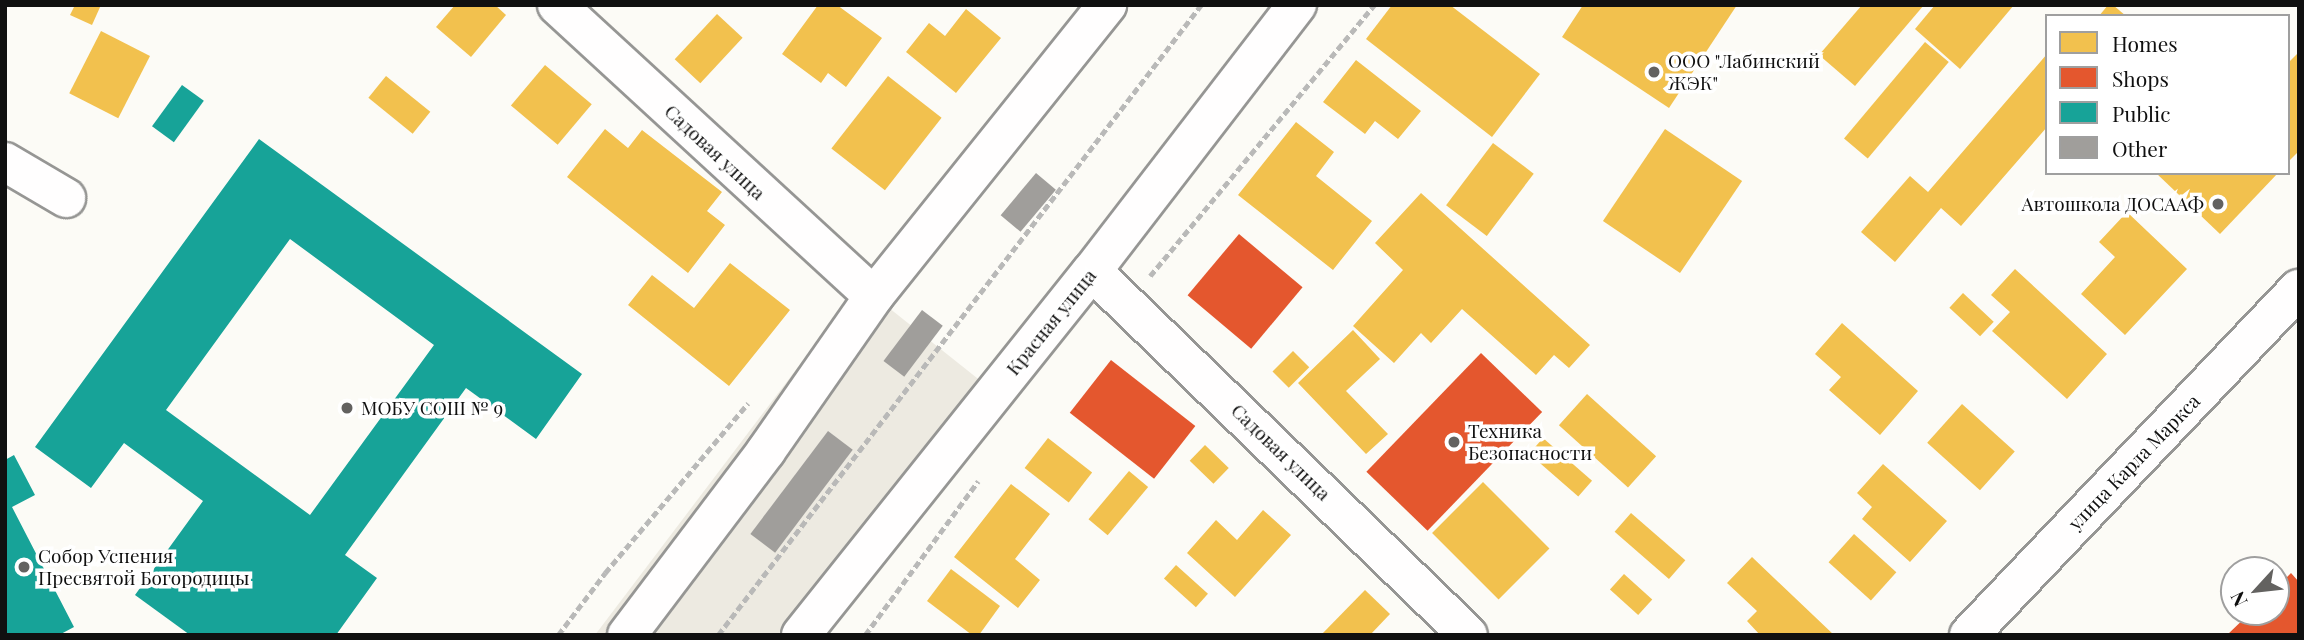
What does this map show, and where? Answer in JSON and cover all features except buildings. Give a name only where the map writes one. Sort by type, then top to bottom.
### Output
[{"type":"street","name":"Садовая улица","points":[[558,5],[874,296]]},
{"type":"street","points":[[627,635],[766,451],[874,296],[1107,5]]},
{"type":"street","name":"Красная улица","points":[[800,635],[1092,271],[1297,5]]},
{"type":"street","points":[[5,162],[66,198]]},
{"type":"street","name":"Садовая улица","points":[[1092,271],[1468,635]]},
{"type":"street","name":"улица Карла Маркса","points":[[1969,635],[2299,289]]},
{"type":"path","points":[[719,635],[1201,5]]},
{"type":"shaded area","points":[[854,293],[874,296],[982,382],[778,635],[595,635]]},
{"type":"place","name":"ООО \"Лабинский ЖЭК\"","points":[[1654,72]]},
{"type":"place","name":"Автошкола ДОСААФ","points":[[2218,204]]},
{"type":"place","name":"МОБУ СОШ № 9","points":[[347,408]]},
{"type":"place","name":"Техника Безопасности","points":[[1454,442]]},
{"type":"place","name":"Собор Успения Пресвятой Богородицы","points":[[24,567]]}]
